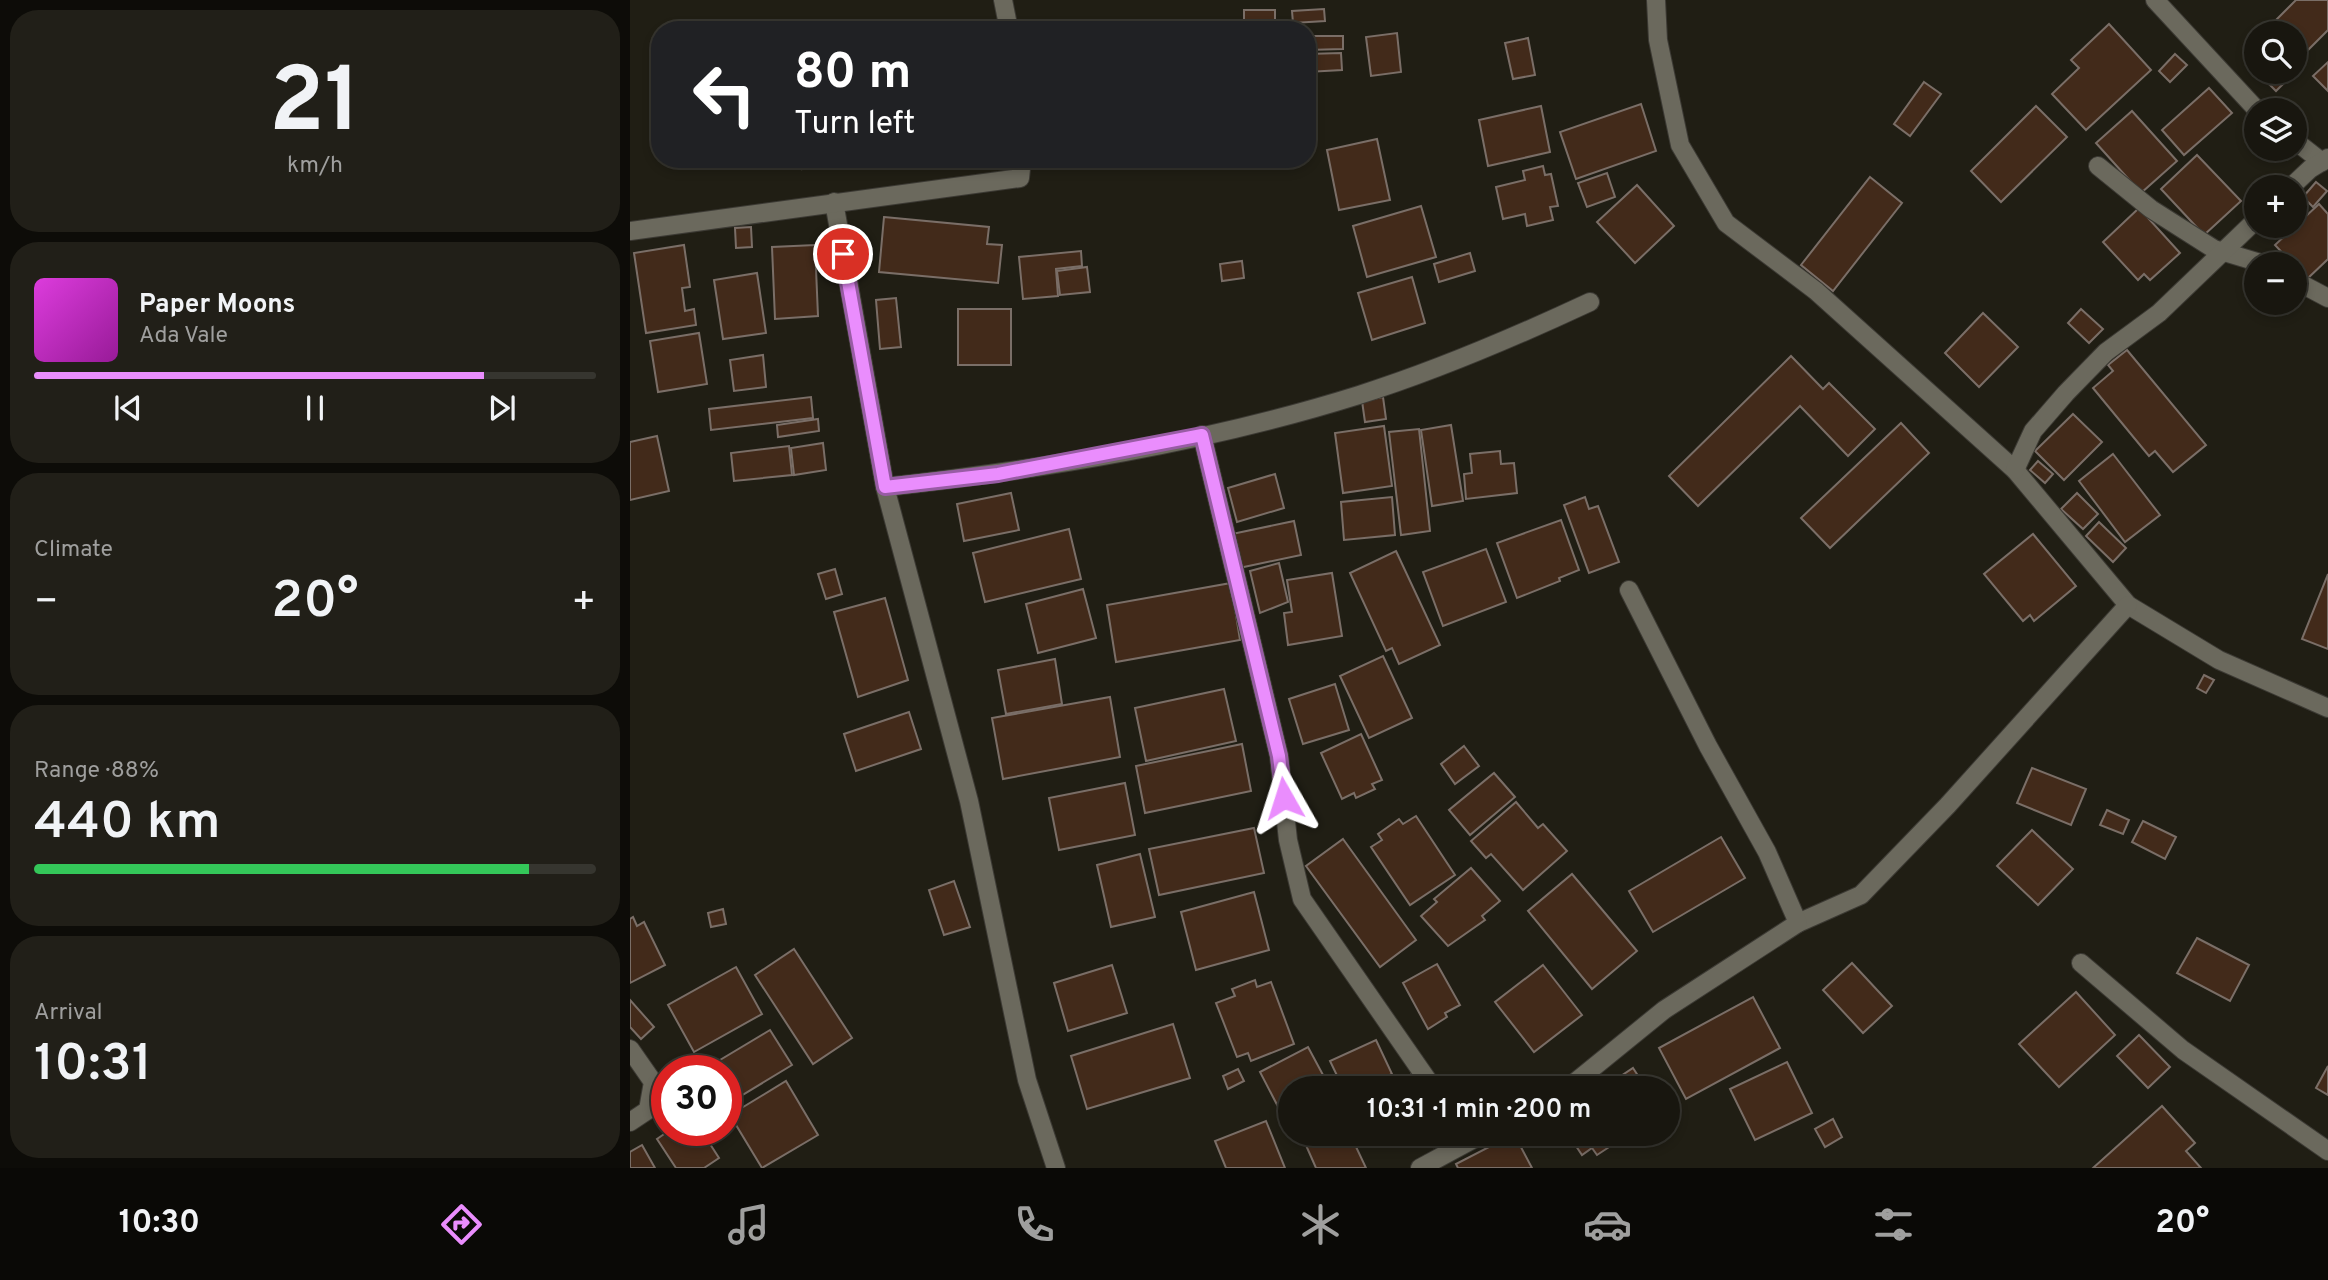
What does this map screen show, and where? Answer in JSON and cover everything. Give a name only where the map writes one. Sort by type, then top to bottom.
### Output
[{"type":"street","points":[[1003,0],[1007,21]]},
{"type":"street","points":[[1656,0],[1658,40],[1679,145],[1726,223],[1816,291],[2015,470],[2128,605],[2219,660],[2328,708]]},
{"type":"street","points":[[2155,0],[2246,98]]},
{"type":"street","points":[[2306,175],[2325,160],[2307,148]]},
{"type":"street","points":[[2098,166],[2151,209],[2222,252],[2244,258]]},
{"type":"street","points":[[630,231],[1020,178],[1021,168]]},
{"type":"street","points":[[834,202],[885,487],[969,801],[1027,1080],[1056,1168]]},
{"type":"street","points":[[2015,470],[2033,430],[2066,393],[2106,352],[2159,313],[2244,231]]},
{"type":"street","points":[[2307,287],[2328,298]]},
{"type":"street","points":[[885,487],[998,474],[1202,435],[1359,395],[1506,341],[1590,302]]},
{"type":"street","points":[[1202,435],[1279,756],[1288,840],[1302,899],[1425,1076]]},
{"type":"street","points":[[1629,590],[1707,746],[1767,852],[1798,923]]},
{"type":"street","points":[[1583,1076],[1664,1010],[1798,923],[1861,895],[1948,805],[2128,605]]},
{"type":"street","points":[[2081,963],[2183,1050],[2328,1151]]},
{"type":"street","points":[[630,1049],[653,1082],[648,1110],[630,1122]]},
{"type":"street","points":[[1420,1168],[1452,1146]]},
{"type":"street","points":[[1447,1168],[1459,1146]]},
{"type":"building","points":[[2296,0],[2328,0],[2328,30],[2307,51],[2307,21],[2275,21]]},
{"type":"building","points":[[1324,9],[1325,21],[1293,21],[1292,11]]},
{"type":"building","points":[[1244,10],[1275,10],[1275,21],[1244,21]]},
{"type":"building","points":[[2109,24],[2151,70],[2086,130],[2052,94],[2079,68],[2071,60]]},
{"type":"building","points":[[1397,33],[1401,72],[1371,76],[1366,37]]},
{"type":"building","points":[[1316,36],[1343,36],[1343,49],[1316,50]]},
{"type":"building","points":[[1528,38],[1535,75],[1513,79],[1505,43]]},
{"type":"building","points":[[1341,53],[1342,70],[1316,71],[1316,54]]},
{"type":"building","points":[[2175,54],[2187,65],[2170,82],[2159,71]]},
{"type":"building","points":[[2328,62],[2328,91],[2313,76]]},
{"type":"building","points":[[1924,82],[1941,94],[1910,136],[1894,124]]},
{"type":"building","points":[[2269,84],[2283,84],[2276,91]]},
{"type":"building","points":[[2209,88],[2232,113],[2184,155],[2162,130]]},
{"type":"building","points":[[1641,104],[1656,151],[1576,179],[1560,132]]},
{"type":"building","points":[[1541,106],[1550,152],[1488,166],[1479,120]]},
{"type":"building","points":[[2036,106],[2067,137],[2001,202],[1971,171]]},
{"type":"building","points":[[2132,111],[2177,161],[2141,193],[2096,143]]},
{"type":"building","points":[[1377,139],[1390,200],[1339,210],[1327,150]]},
{"type":"building","points":[[2197,155],[2241,201],[2204,235],[2161,189]]},
{"type":"building","points":[[1543,166],[1545,175],[1551,174],[1558,206],[1550,207],[1553,220],[1527,226],[1525,214],[1503,219],[1496,187],[1525,180],[1523,171]]},
{"type":"building","points":[[1607,173],[1615,197],[1587,207],[1578,183]]},
{"type":"building","points":[[1870,177],[1902,203],[1833,291],[1801,265]]},
{"type":"building","points":[[2316,182],[2327,191],[2313,207],[2307,201],[2307,192]]},
{"type":"building","points":[[1637,185],[1674,226],[1635,263],[1597,222]]},
{"type":"building","points":[[2319,204],[2328,214],[2328,259],[2307,279],[2307,252],[2282,252],[2275,245],[2283,238],[2307,238],[2307,215]]},
{"type":"building","points":[[1421,206],[1436,257],[1367,277],[1353,226]]},
{"type":"building","points":[[2139,208],[2180,253],[2150,280],[2144,274],[2138,280],[2103,242]]},
{"type":"building","points":[[884,217],[989,227],[987,244],[1002,245],[998,283],[879,272]]},
{"type":"building","points":[[751,227],[752,247],[736,248],[735,228]]},
{"type":"building","points":[[684,245],[690,287],[682,288],[685,311],[694,309],[696,325],[646,333],[634,253]]},
{"type":"building","points":[[815,245],[818,316],[775,319],[772,247]]},
{"type":"building","points":[[1081,251],[1082,266],[1056,269],[1058,296],[1023,299],[1019,257]]},
{"type":"building","points":[[1470,253],[1475,271],[1439,282],[1434,264]]},
{"type":"building","points":[[1242,261],[1244,278],[1222,281],[1220,264]]},
{"type":"building","points":[[1087,267],[1090,292],[1060,295],[1057,271]]},
{"type":"building","points":[[757,273],[766,333],[723,339],[714,280]]},
{"type":"building","points":[[1412,277],[1425,323],[1372,340],[1358,293]]},
{"type":"building","points":[[896,298],[901,347],[880,349],[876,300]]},
{"type":"building","points":[[958,309],[1011,309],[1011,365],[958,365]]},
{"type":"building","points":[[2081,309],[2103,329],[2089,343],[2068,323]]},
{"type":"building","points":[[1983,313],[2018,347],[1979,387],[1945,353]]},
{"type":"building","points":[[699,333],[707,384],[658,392],[650,341]]},
{"type":"building","points":[[2127,350],[2206,445],[2173,472],[2155,451],[2149,456],[2093,388],[2113,371],[2108,365]]},
{"type":"building","points":[[763,355],[766,387],[734,391],[730,360]]},
{"type":"building","points":[[1791,356],[1823,389],[1829,383],[1875,429],[1848,456],[1800,406],[1698,506],[1669,476]]},
{"type":"building","points":[[811,397],[813,418],[711,430],[709,409]]},
{"type":"building","points":[[1383,397],[1386,419],[1365,422],[1362,401]]},
{"type":"building","points":[[2073,414],[2102,442],[2064,480],[2035,451]]},
{"type":"building","points":[[818,419],[819,431],[778,437],[777,425]]},
{"type":"building","points":[[1901,423],[1929,453],[1830,548],[1801,518]]},
{"type":"building","points":[[1451,425],[1463,501],[1432,506],[1421,430]]},
{"type":"building","points":[[1384,426],[1392,486],[1343,493],[1335,433]]},
{"type":"building","points":[[1419,429],[1430,531],[1401,535],[1389,432]]},
{"type":"building","points":[[657,436],[669,491],[630,500],[630,442]]},
{"type":"building","points":[[823,443],[826,470],[794,475],[791,448]]},
{"type":"building","points":[[789,446],[792,475],[734,481],[731,453]]},
{"type":"building","points":[[1500,451],[1501,464],[1514,463],[1517,493],[1466,499],[1464,474],[1472,473],[1470,454]]},
{"type":"building","points":[[2113,454],[2160,515],[2125,542],[2079,481]]},
{"type":"building","points":[[2038,461],[2053,474],[2045,483],[2030,470]]},
{"type":"building","points":[[1275,474],[1284,508],[1237,522],[1228,488]]},
{"type":"building","points":[[1011,493],[1019,530],[964,541],[957,504]]},
{"type":"building","points":[[2077,493],[2098,514],[2083,529],[2061,509]]},
{"type":"building","points":[[1392,497],[1395,535],[1344,540],[1341,502]]},
{"type":"building","points":[[1585,497],[1589,509],[1598,506],[1619,562],[1589,573],[1564,505]]},
{"type":"building","points":[[1561,520],[1579,570],[1559,578],[1560,581],[1517,598],[1497,543]]},
{"type":"building","points":[[1294,521],[1301,555],[1239,568],[1232,534]]},
{"type":"building","points":[[2099,522],[2126,548],[2113,562],[2086,536]]},
{"type":"building","points":[[1069,529],[1081,579],[985,602],[973,553]]},
{"type":"building","points":[[2033,534],[2076,586],[2034,621],[2030,615],[2023,621],[1984,574]]},
{"type":"building","points":[[1486,549],[1506,602],[1443,626],[1423,572]]},
{"type":"building","points":[[1396,551],[1440,645],[1399,664],[1392,648],[1386,651],[1350,573]]},
{"type":"building","points":[[1279,563],[1288,602],[1260,613],[1250,571]]},
{"type":"building","points":[[835,569],[842,594],[826,599],[818,574]]},
{"type":"building","points":[[1332,573],[1342,636],[1288,645],[1284,613],[1292,612],[1287,580]]},
{"type":"building","points":[[2328,574],[2328,649],[2302,639]]},
{"type":"building","points":[[1231,583],[1240,640],[1116,662],[1107,605]]},
{"type":"building","points":[[1083,589],[1096,638],[1038,653],[1026,604]]},
{"type":"building","points":[[885,598],[908,680],[858,697],[834,612]]},
{"type":"building","points":[[1383,656],[1412,718],[1369,738],[1340,676]]},
{"type":"building","points":[[1055,659],[1062,704],[1006,714],[998,670]]},
{"type":"building","points":[[2204,675],[2214,680],[2206,693],[2197,688]]},
{"type":"building","points":[[1335,684],[1349,730],[1303,744],[1289,699]]},
{"type":"building","points":[[1224,689],[1236,741],[1146,761],[1135,708]]},
{"type":"building","points":[[1110,697],[1120,757],[1003,779],[992,718]]},
{"type":"building","points":[[909,712],[921,749],[856,771],[844,734]]},
{"type":"building","points":[[1361,734],[1382,780],[1372,784],[1375,789],[1356,798],[1354,793],[1342,799],[1321,753]]},
{"type":"building","points":[[1242,744],[1251,791],[1145,813],[1136,766]]},
{"type":"building","points":[[1464,746],[1479,766],[1455,784],[1441,764]]},
{"type":"building","points":[[2032,768],[2086,789],[2071,825],[2017,803]]},
{"type":"building","points":[[1494,773],[1515,797],[1470,835],[1449,810]]},
{"type":"building","points":[[1125,783],[1135,835],[1059,850],[1049,798]]},
{"type":"building","points":[[1516,802],[1538,828],[1543,824],[1567,851],[1523,890],[1491,854],[1486,858],[1471,841]]},
{"type":"building","points":[[2107,810],[2129,820],[2123,834],[2100,825]]},
{"type":"building","points":[[1416,816],[1455,875],[1410,905],[1371,847],[1382,840],[1378,834],[1399,819],[1403,824]]},
{"type":"building","points":[[2143,821],[2176,837],[2165,859],[2132,842]]},
{"type":"building","points":[[1254,828],[1264,873],[1159,895],[1149,849]]},
{"type":"building","points":[[2032,830],[2073,869],[2038,905],[1997,866]]},
{"type":"building","points":[[1721,837],[1745,878],[1653,932],[1629,891]]},
{"type":"building","points":[[1343,839],[1416,940],[1380,967],[1306,866]]},
{"type":"building","points":[[1140,854],[1155,917],[1111,927],[1097,865]]},
{"type":"building","points":[[1471,868],[1500,901],[1482,916],[1485,920],[1448,946],[1421,916],[1437,902],[1434,899]]},
{"type":"building","points":[[1572,874],[1637,951],[1592,989],[1528,911]]},
{"type":"building","points":[[954,881],[970,927],[944,935],[929,890]]},
{"type":"building","points":[[1254,892],[1269,950],[1196,970],[1181,912]]},
{"type":"building","points":[[723,909],[726,924],[711,927],[708,913]]},
{"type":"building","points":[[633,917],[637,926],[644,922],[665,965],[630,983],[630,919]]},
{"type":"building","points":[[2197,938],[2249,965],[2230,1001],[2177,973]]},
{"type":"building","points":[[794,949],[852,1038],[813,1064],[755,975]]},
{"type":"building","points":[[1852,963],[1892,1006],[1863,1033],[1823,990]]},
{"type":"building","points":[[1437,964],[1460,1005],[1445,1013],[1447,1017],[1428,1029],[1403,983]]},
{"type":"building","points":[[1112,965],[1127,1013],[1068,1031],[1054,983]]},
{"type":"building","points":[[1543,965],[1582,1015],[1534,1052],[1495,1002]]},
{"type":"building","points":[[736,967],[762,1014],[694,1052],[668,1005]]},
{"type":"building","points":[[1255,980],[1257,987],[1271,982],[1294,1044],[1251,1061],[1248,1053],[1237,1057],[1216,1003],[1235,996],[1232,989]]},
{"type":"building","points":[[2076,992],[2115,1035],[2059,1087],[2019,1044]]},
{"type":"building","points":[[1753,997],[1780,1048],[1686,1099],[1680,1088],[1680,1076],[1674,1076],[1659,1048]]},
{"type":"building","points":[[630,1000],[654,1027],[641,1039],[630,1027]]},
{"type":"building","points":[[1173,1024],[1190,1078],[1087,1109],[1071,1056]]},
{"type":"building","points":[[770,1030],[792,1065],[742,1095],[742,1055],[728,1055]]},
{"type":"building","points":[[2139,1035],[2170,1067],[2148,1088],[2117,1056]]},
{"type":"building","points":[[1376,1040],[1392,1074],[1337,1076],[1330,1061]]},
{"type":"building","points":[[1308,1047],[1324,1076],[1278,1076],[1278,1107],[1260,1072]]},
{"type":"building","points":[[1787,1062],[1812,1113],[1755,1140],[1730,1089]]},
{"type":"building","points":[[2328,1066],[2328,1095],[2316,1088]]},
{"type":"building","points":[[1633,1068],[1638,1076],[1621,1076]]},
{"type":"building","points":[[1238,1069],[1244,1081],[1228,1089],[1223,1076]]},
{"type":"building","points":[[786,1081],[818,1135],[762,1168],[742,1135],[742,1108]]},
{"type":"building","points":[[2162,1106],[2195,1143],[2186,1151],[2201,1168],[2093,1168]]},
{"type":"building","points":[[1833,1119],[1842,1137],[1825,1147],[1815,1129]]},
{"type":"building","points":[[1266,1121],[1285,1168],[1226,1168],[1215,1141]]},
{"type":"building","points":[[642,1145],[655,1168],[630,1168],[630,1152]]},
{"type":"building","points":[[662,1146],[711,1146],[719,1158],[704,1168],[676,1168]]},
{"type":"building","points":[[1306,1146],[1356,1146],[1366,1168],[1316,1168]]},
{"type":"building","points":[[1491,1146],[1520,1146],[1532,1168],[1458,1168],[1456,1164]]},
{"type":"building","points":[[1576,1146],[1611,1146],[1597,1155],[1592,1148],[1582,1155]]},
{"type":"route","points":[[843,254],[885,487],[998,474],[1202,435],[1279,756],[1284,798]]}]
